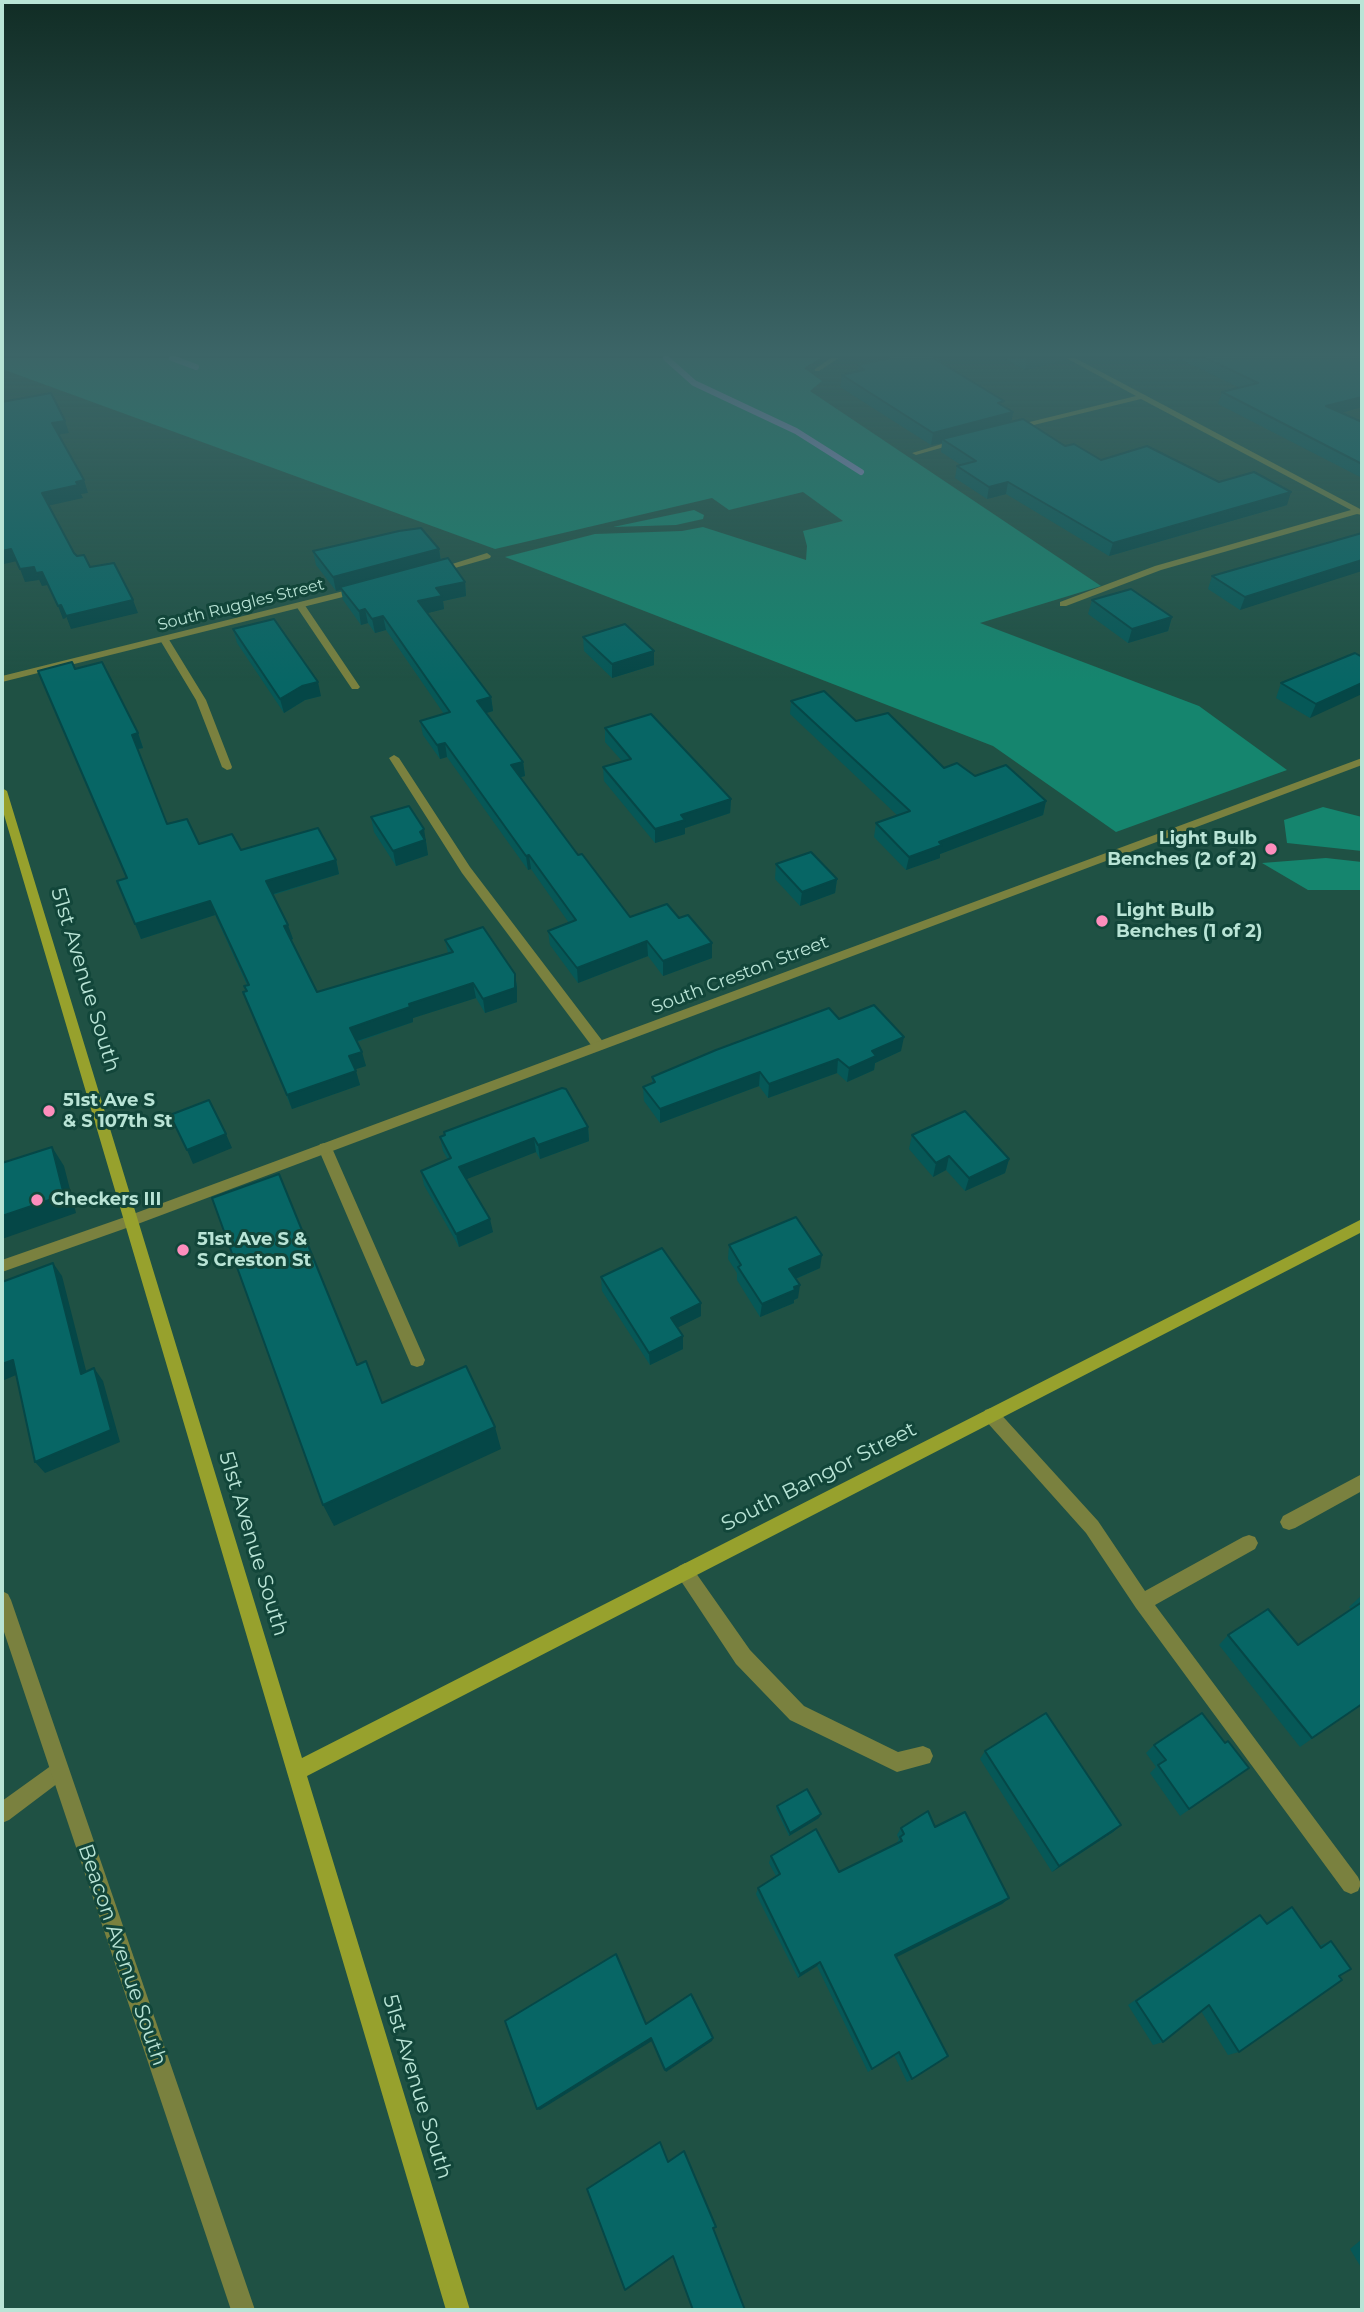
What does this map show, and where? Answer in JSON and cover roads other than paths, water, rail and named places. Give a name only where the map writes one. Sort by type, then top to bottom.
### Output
[{"type":"street","points":[[1272,466],[1360,512]]},
{"type":"street","points":[[1063,604],[1158,568],[1360,512]]},
{"type":"street","points":[[425,573],[487,556]]},
{"type":"street","name":"South Ruggles Street","points":[[2,679],[375,586]]},
{"type":"street","points":[[301,606],[355,687]]},
{"type":"street","points":[[165,640],[201,700],[228,767]]},
{"type":"street","points":[[394,758],[466,870],[599,1046]]},
{"type":"street","name":"South Creston Street","points":[[2,1266],[130,1221],[1362,761]]},
{"type":"street","name":"51st Avenue South","points":[[2,791],[458,2310]]},
{"type":"street","points":[[325,1148],[417,1360]]},
{"type":"street","name":"South Bangor Street","points":[[297,1771],[1362,1225]]},
{"type":"street","points":[[990,1415],[1092,1527],[1142,1602],[1351,1884]]},
{"type":"street","points":[[1289,1522],[1362,1482]]},
{"type":"street","points":[[1142,1602],[1249,1543]]},
{"type":"street","points":[[685,1572],[743,1657],[797,1713],[897,1762],[923,1756]]},
{"type":"street","name":"Beacon Avenue South","points":[[2,1600],[243,2310]]},
{"type":"street","points":[[2,1813],[59,1770]]},
{"type":"waterway","points":[[851,466],[861,472]]},
{"type":"place","name":"Light Bulb Benches (2 of 2)","points":[[1271,849]]},
{"type":"place","name":"Light Bulb Benches (1 of 2)","points":[[1102,921]]},
{"type":"place","name":"51st Ave S & S 107th St","points":[[49,1111]]},
{"type":"place","name":"Checkers III","points":[[37,1200]]},
{"type":"place","name":"51st Ave S & S Creston St","points":[[183,1250]]}]
